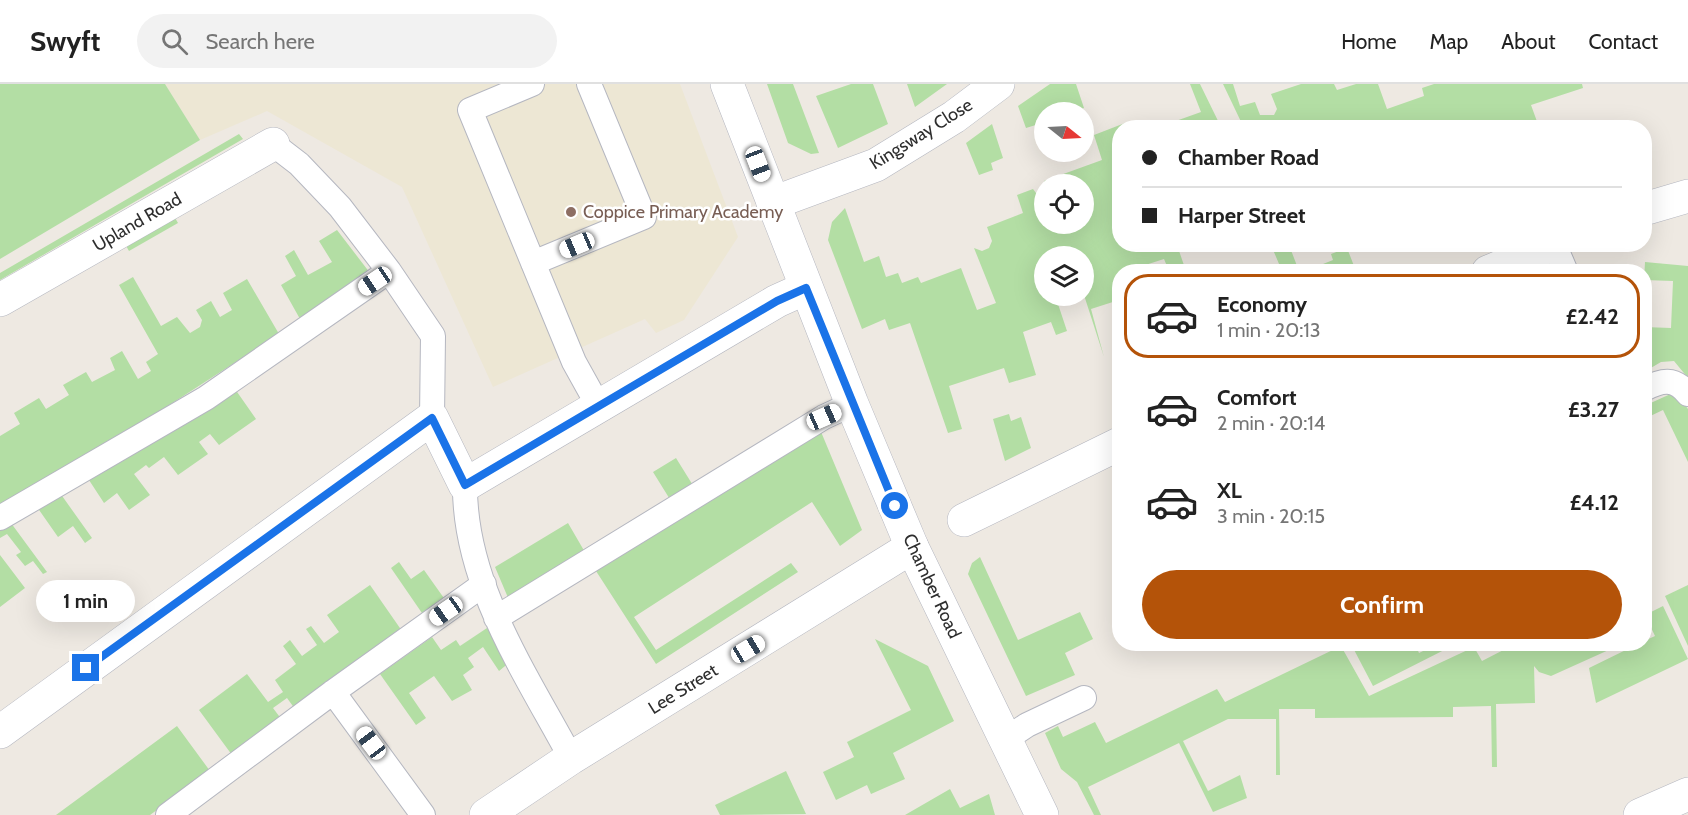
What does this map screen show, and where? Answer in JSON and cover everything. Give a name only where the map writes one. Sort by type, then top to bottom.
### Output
[{"type":"street","name":"Chamber Road","points":[[728,84],[852,404],[912,547],[1042,815]]},
{"type":"street","name":"Kingsway Close","points":[[773,204],[876,165],[954,117],[998,84]]},
{"type":"street","name":"Upland Road","points":[[0,300],[273,144]]},
{"type":"street","points":[[1652,207],[1688,196]]},
{"type":"street","points":[[1507,264],[1535,252]]},
{"type":"street","points":[[0,732],[432,418],[465,485],[777,301],[806,288]]},
{"type":"street","points":[[964,520],[1112,447]]},
{"type":"street","name":"Lee Street","points":[[486,815],[571,758],[912,547]]},
{"type":"street","points":[[1640,815],[1688,794]]},
{"type":"lane","points":[[532,84],[470,110],[574,362],[599,407]]},
{"type":"lane","points":[[533,263],[644,217],[589,84]]},
{"type":"lane","points":[[273,144],[299,164],[340,207],[390,271],[433,336],[432,418]]},
{"type":"lane","points":[[0,518],[206,398],[390,271]]},
{"type":"lane","points":[[1652,385],[1662,380],[1680,384],[1688,394]]},
{"type":"lane","points":[[496,618],[824,417],[852,404]]},
{"type":"lane","points":[[465,485],[465,517],[496,618],[571,758]]},
{"type":"lane","points":[[168,815],[333,692],[484,584]]},
{"type":"lane","points":[[333,692],[423,815]]},
{"type":"lane","points":[[1006,739],[1027,724],[1084,698]]},
{"type":"shaded area","name":"Coppice Primary Academy","points":[[165,84],[680,84],[738,237],[684,320],[656,333],[645,319],[493,387],[402,187],[267,111],[200,140]]},
{"type":"green space","points":[[0,84],[165,84],[200,140],[0,259]]},
{"type":"green space","points":[[767,84],[793,84],[819,153],[811,154],[788,143]]},
{"type":"green space","points":[[851,84],[873,84],[888,124],[838,148],[816,96]]},
{"type":"green space","points":[[907,84],[947,84],[915,107]]},
{"type":"green space","points":[[1050,84],[1076,84],[1082,102],[1034,102],[1034,126],[1026,128],[1018,106]]},
{"type":"green space","points":[[1190,84],[1200,84],[1218,120],[1179,120],[1201,112]]},
{"type":"green space","points":[[1223,84],[1233,84],[1240,106],[1255,102],[1260,115],[1274,115],[1277,109],[1271,94],[1301,84],[1334,84],[1337,90],[1356,84],[1378,84],[1387,109],[1424,96],[1422,88],[1434,84],[1582,84],[1583,88],[1531,105],[1536,120],[1240,120]]},
{"type":"green space","points":[[992,124],[1003,158],[991,163],[993,170],[979,175],[966,143]]},
{"type":"green space","points":[[1112,128],[1112,252],[1179,252],[1184,264],[1166,264],[1164,259],[1148,264],[1112,264],[1112,302],[1091,309],[1104,357],[1088,306],[1094,306],[1094,246],[1034,246],[1034,306],[1059,306],[1067,331],[1056,335],[1051,322],[1023,332],[1036,375],[1009,383],[1004,368],[949,386],[962,429],[948,433],[910,323],[889,330],[885,319],[862,329],[828,240],[832,222],[845,208],[864,262],[879,256],[886,277],[898,273],[902,283],[918,277],[921,283],[961,268],[977,310],[996,303],[974,248],[982,251],[989,248],[992,241],[987,227],[1023,213],[1017,195],[1033,189],[1034,234],[1094,234],[1094,174],[1063,174],[1102,160],[1094,135]]},
{"type":"green space","points":[[239,134],[243,139],[0,280],[0,273]]},
{"type":"green space","points":[[174,216],[178,223],[129,251],[125,244]]},
{"type":"green space","points":[[337,230],[370,273],[300,319],[281,285],[296,276],[285,256],[294,250],[308,275],[332,262],[319,241]]},
{"type":"green space","points":[[1274,252],[1292,252],[1296,264],[1279,264]]},
{"type":"green space","points":[[1349,252],[1353,264],[1323,264],[1333,260],[1331,254]]},
{"type":"green space","points":[[1645,262],[1688,266],[1688,378],[1674,361],[1661,362],[1652,367],[1652,327],[1671,328],[1673,281],[1652,280],[1652,264],[1645,264]]},
{"type":"green space","points":[[133,277],[161,326],[177,317],[190,333],[200,327],[202,320],[196,310],[211,301],[220,317],[232,310],[223,293],[247,279],[279,334],[157,413],[0,506],[0,436],[20,424],[14,413],[39,398],[46,409],[69,395],[63,385],[86,372],[92,382],[115,370],[110,358],[122,351],[138,379],[151,371],[146,362],[158,354],[119,285]]},
{"type":"green space","points":[[235,389],[256,419],[219,445],[210,434],[199,442],[208,454],[178,475],[164,457],[149,468],[146,465],[134,474],[150,495],[129,510],[117,493],[104,503],[87,477]]},
{"type":"green space","points":[[1675,392],[1688,409],[1688,462],[1663,410],[1652,415],[1652,402]]},
{"type":"green space","points":[[1009,414],[1011,421],[1021,417],[1031,448],[1005,461],[993,419]]},
{"type":"green space","points":[[819,427],[862,530],[840,546],[812,502],[634,617],[656,650],[791,563],[798,572],[656,664],[596,571]]},
{"type":"green space","points":[[676,458],[694,487],[671,501],[653,472]]},
{"type":"green space","points":[[60,493],[92,538],[85,543],[73,526],[58,537],[37,507]]},
{"type":"green space","points":[[11,523],[47,572],[43,574],[33,561],[25,566],[16,555],[21,552],[7,534],[0,538],[0,529]]},
{"type":"green space","points":[[568,523],[586,554],[509,600],[495,567]]},
{"type":"green space","points":[[0,555],[25,588],[0,607]]},
{"type":"green space","points":[[980,557],[1018,640],[1080,612],[1093,639],[1065,653],[1075,675],[1026,696],[968,574],[972,563]]},
{"type":"green space","points":[[399,562],[411,579],[424,570],[446,601],[424,616],[391,568]]},
{"type":"green space","points":[[370,585],[402,631],[295,709],[287,698],[273,708],[282,720],[232,755],[199,710],[247,674],[268,702],[283,692],[275,680],[296,664],[283,646],[290,640],[302,656],[317,645],[306,629],[311,626],[324,643],[339,632],[327,615]]},
{"type":"green space","points":[[1688,585],[1688,646],[1665,596]]},
{"type":"green space","points":[[1663,606],[1688,659],[1596,703],[1589,668],[1624,651],[1652,651],[1652,637],[1655,636],[1652,630],[1652,612]]},
{"type":"green space","points":[[487,628],[510,662],[499,671],[483,647],[468,658],[474,667],[463,675],[472,690],[452,701],[434,676],[409,693],[426,718],[416,725],[380,674],[432,637],[441,650],[456,640],[460,646]]},
{"type":"green space","points":[[875,639],[928,666],[954,721],[893,753],[905,779],[871,794],[867,785],[836,800],[823,772],[854,757],[847,742],[911,710]]},
{"type":"green space","points":[[1331,651],[1344,651],[1369,696],[1465,651],[1476,651],[1482,661],[1501,651],[1606,651],[1551,676],[1539,672],[1534,666],[1535,703],[1496,704],[1497,767],[1492,767],[1491,706],[1453,707],[1453,717],[1315,718],[1315,709],[1279,709],[1280,775],[1276,775],[1276,719],[1228,719],[1183,741],[1208,791],[1240,775],[1247,798],[1213,812],[1179,743],[1088,787],[1101,815],[1094,815],[1077,782],[1061,769],[1045,733],[1058,726],[1063,737],[1095,722],[1106,743],[1217,689],[1225,702]]},
{"type":"green space","points":[[1355,651],[1418,651],[1419,653],[1442,651],[1373,686]]},
{"type":"green space","points":[[177,726],[210,771],[150,815],[56,815]]},
{"type":"green space","points":[[786,771],[806,814],[720,815],[715,805]]},
{"type":"green space","points":[[950,789],[960,808],[989,794],[995,815],[905,815]]},
{"type":"place","name":"Coppice Primary Academy","points":[[571,212]]},
{"type":"route","points":[[86,668],[432,418],[465,485],[783,297],[806,288],[895,506]]}]
